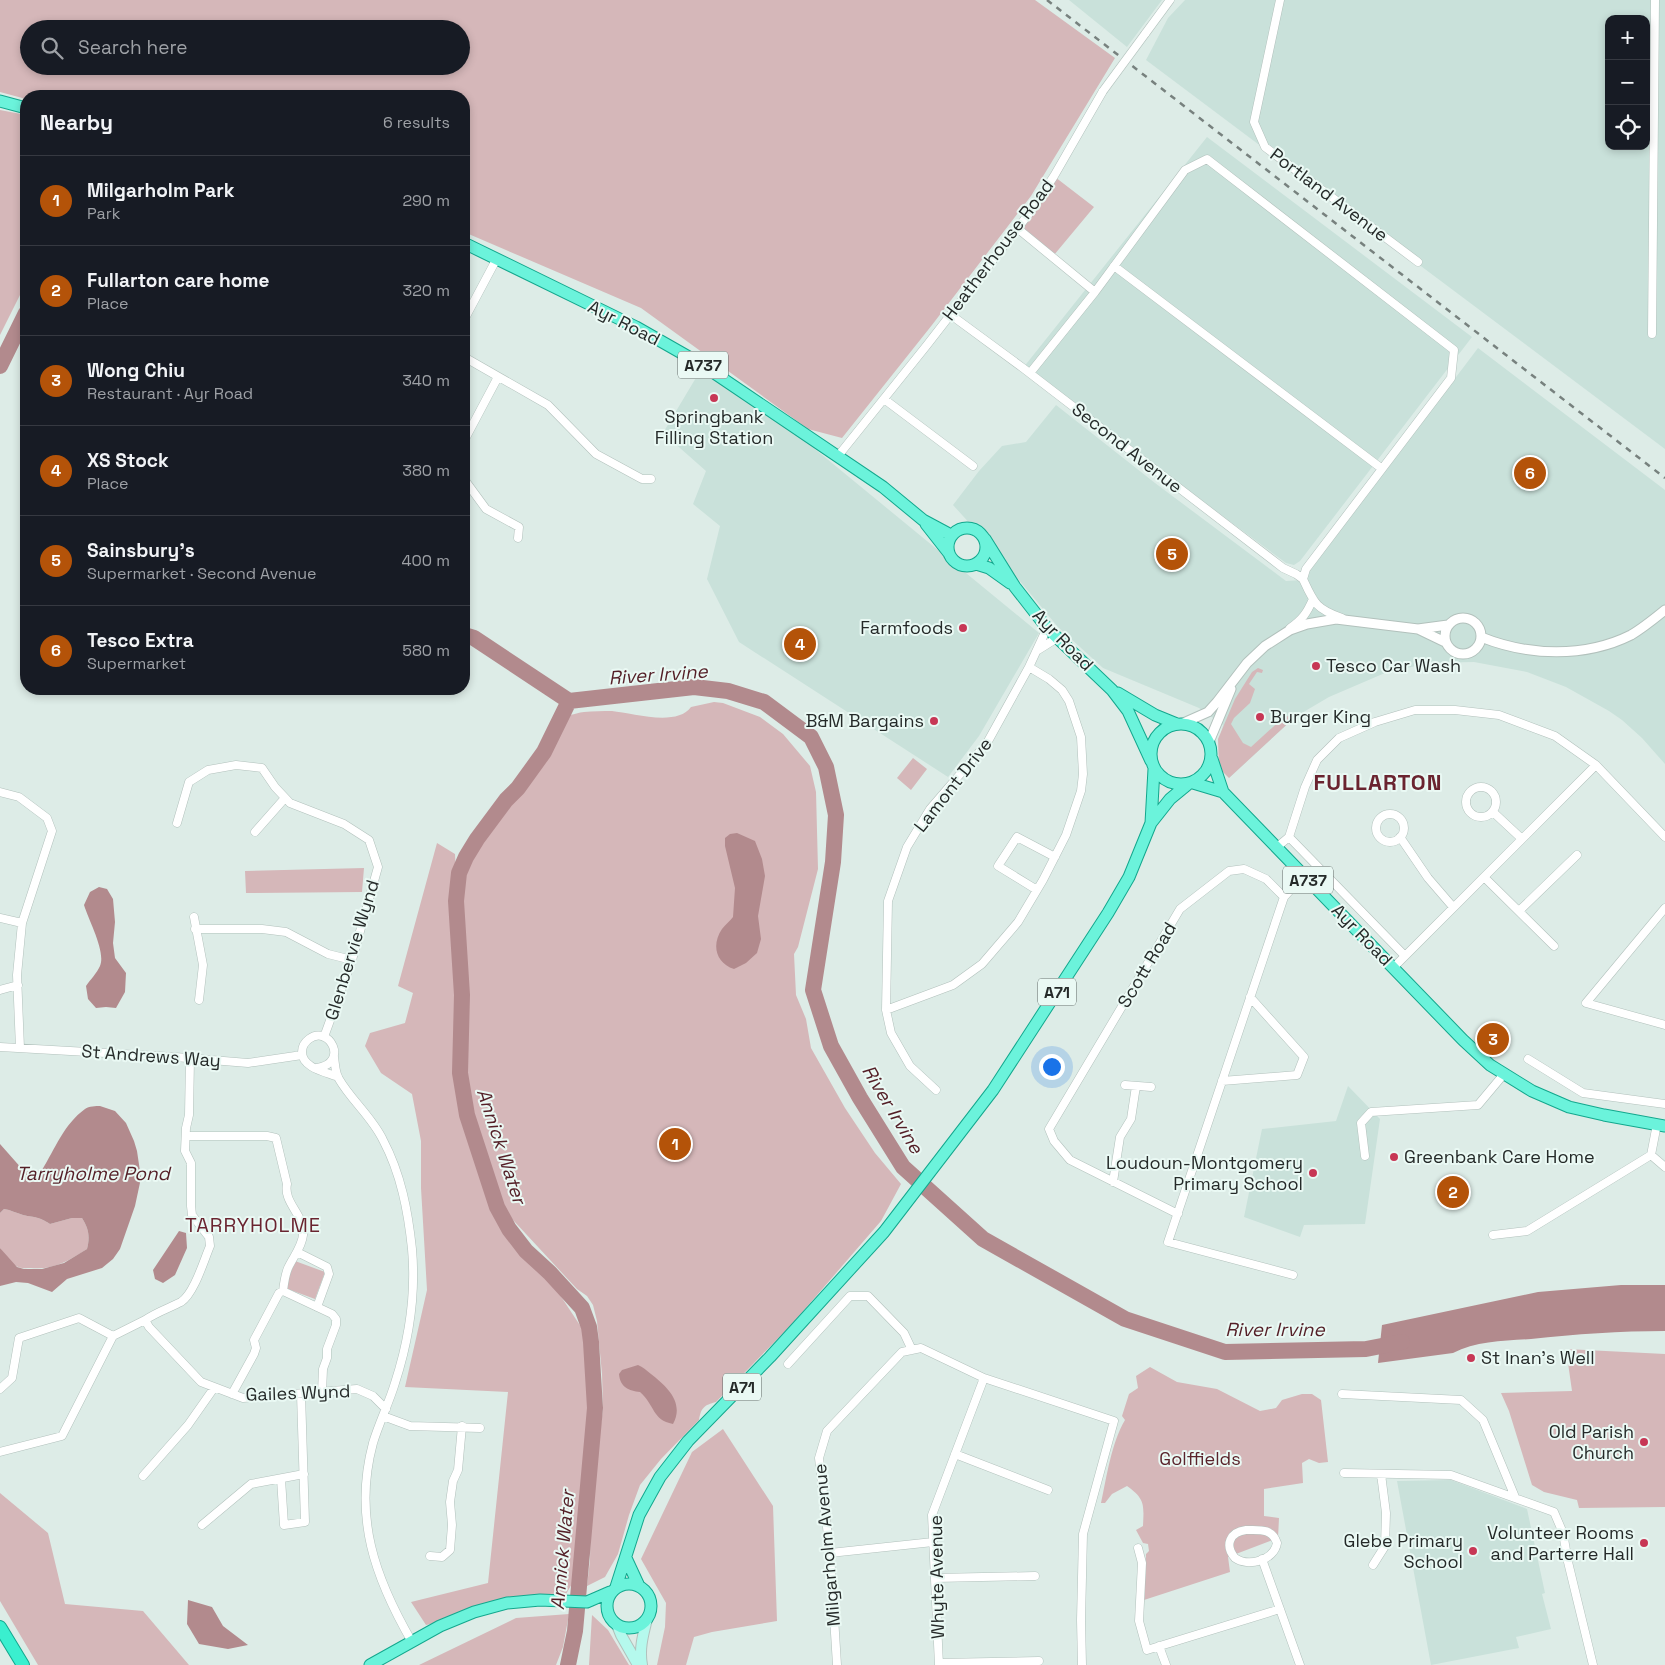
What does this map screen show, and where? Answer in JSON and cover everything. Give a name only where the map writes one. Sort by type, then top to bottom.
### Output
[{"type":"highway","points":[[0,1626],[24,1665]]},
{"type":"main road","points":[[0,101],[20,106]]},
{"type":"main road","name":"Ayr Road","points":[[470,246],[636,327],[701,364],[883,487],[923,520],[951,535]]},
{"type":"main road","name":"Ayr Road","points":[[923,520],[948,552]]},
{"type":"main road","points":[[948,552],[948,540],[956,531],[967,528],[978,531],[986,544],[984,555],[976,564]]},
{"type":"main road","name":"Ayr Road","points":[[984,539],[1015,587],[1047,628],[1112,690],[1128,711],[1153,765]]},
{"type":"main road","name":"A737","points":[[948,552],[958,564],[964,566],[976,564]]},
{"type":"main road","name":"Ayr Road","points":[[976,564],[989,568],[1015,587]]},
{"type":"main road","name":"Ayr Road","points":[[1112,690],[1155,714],[1179,724]]},
{"type":"main road","points":[[1179,724],[1190,725],[1205,735],[1209,742],[1212,759],[1202,777],[1190,784],[1177,785],[1168,782],[1160,776],[1153,765],[1151,753],[1156,737],[1168,726],[1179,724]]},
{"type":"main road","name":"A737","points":[[1212,759],[1223,792]]},
{"type":"main road","name":"A71","points":[[1151,823],[1153,765]]},
{"type":"main road","name":"A737","points":[[1190,784],[1223,792]]},
{"type":"main road","name":"A71","points":[[608,1616],[607,1600],[626,1558],[639,1515],[660,1477],[688,1441],[770,1357],[884,1232],[947,1151],[993,1090],[1108,913],[1129,877],[1151,823],[1170,798],[1190,784]]},
{"type":"main road","name":"Ayr Road","points":[[1223,792],[1463,1040],[1490,1066],[1504,1074]]},
{"type":"main road","name":"A737","points":[[1504,1074],[1532,1091],[1570,1107],[1661,1125]]},
{"type":"main road","points":[[626,1558],[639,1586],[648,1594],[651,1605],[642,1641],[640,1655],[642,1665]]},
{"type":"main road","points":[[370,1665],[440,1626],[474,1612],[507,1603],[540,1600],[587,1602],[626,1583],[639,1586]]},
{"type":"main road","points":[[587,1602],[608,1616],[617,1625],[620,1635],[638,1665]]},
{"type":"main road","points":[[617,1625],[629,1628],[637,1627],[647,1619]]},
{"type":"street","name":"Heatherhouse Road","points":[[838,456],[1017,228],[1054,176],[1103,91],[1170,0]]},
{"type":"street","name":"Portland Avenue","points":[[1280,0],[1254,122],[1265,147],[1418,262]]},
{"type":"street","points":[[1652,334],[1655,0]]},
{"type":"street","points":[[1030,373],[1095,292],[1185,170],[1207,160],[1454,350],[1451,378],[1306,569],[1303,579],[1320,608],[1329,614],[1351,621]]},
{"type":"street","points":[[1017,228],[1095,292]]},
{"type":"street","points":[[470,309],[496,260]]},
{"type":"street","points":[[1114,266],[1382,468]]},
{"type":"street","name":"Second Avenue","points":[[950,315],[1030,373],[1283,568],[1303,579]]},
{"type":"street","points":[[470,361],[548,405],[596,454],[642,479],[651,479]]},
{"type":"street","points":[[470,430],[498,377]]},
{"type":"street","points":[[884,399],[973,466]]},
{"type":"street","points":[[470,487],[486,509],[519,527],[518,538]]},
{"type":"street","points":[[1179,724],[1208,712],[1236,675],[1264,646],[1302,620],[1308,612],[1313,599]]},
{"type":"street","points":[[1479,642],[1528,650],[1572,652],[1602,646],[1631,635],[1655,620],[1665,610]]},
{"type":"street","points":[[1279,636],[1322,620],[1336,619],[1418,629],[1448,625],[1457,619],[1463,618],[1471,620],[1480,629],[1479,642],[1474,651],[1459,654],[1453,652],[1445,642],[1418,629]]},
{"type":"street","points":[[1445,642],[1445,631],[1448,625]]},
{"type":"street","name":"Lamont Drive","points":[[936,1090],[910,1066],[892,1033],[886,1010],[888,901],[907,847],[930,809],[987,743],[1038,650],[1047,628]]},
{"type":"street","name":"Lamont Drive","points":[[1038,650],[1057,638]]},
{"type":"street","points":[[886,1010],[953,985],[982,964],[1018,922],[1066,835],[1080,791],[1083,774],[1081,737],[1069,702],[1062,690],[1049,679],[1029,667]]},
{"type":"street","points":[[1209,742],[1236,675]]},
{"type":"street","points":[[1277,847],[1289,837],[1305,787],[1317,760],[1339,738],[1375,722],[1415,710],[1455,710],[1499,715],[1555,736],[1596,765],[1665,837]]},
{"type":"street","name":"Glenbervie Wynd","points":[[177,823],[189,782],[207,770],[236,765],[262,768],[290,803],[344,824],[369,840],[378,867],[352,960],[324,1037]]},
{"type":"street","points":[[1393,968],[1596,765]]},
{"type":"street","points":[[0,792],[19,797],[46,818],[52,831],[22,923],[18,984],[20,1048]]},
{"type":"street","points":[[255,832],[285,798]]},
{"type":"street","points":[[1493,812],[1522,839]]},
{"type":"street","points":[[1037,890],[998,866],[1017,837],[1055,856]]},
{"type":"street","name":"Ayr Road","points":[[1289,837],[1405,956]]},
{"type":"street","points":[[1400,837],[1428,878],[1453,908]]},
{"type":"street","points":[[1519,911],[1577,855]]},
{"type":"street","name":"Scott Road","points":[[1113,1182],[1070,1160],[1054,1141],[1049,1129],[1180,909],[1229,871],[1244,869],[1266,879],[1284,897]]},
{"type":"street","points":[[1293,1275],[1168,1242],[1284,897],[1304,875]]},
{"type":"street","points":[[1484,877],[1554,946]]},
{"type":"street","points":[[1665,908],[1586,1003],[1665,1025]]},
{"type":"street","points":[[194,917],[204,965],[199,1000]]},
{"type":"street","points":[[0,918],[22,923]]},
{"type":"street","points":[[195,929],[262,929],[286,932],[328,954],[352,960]]},
{"type":"street","points":[[0,990],[18,984]]},
{"type":"street","points":[[1222,1081],[1297,1075],[1304,1057],[1250,997]]},
{"type":"street","points":[[338,1077],[307,1064],[302,1055],[304,1044],[307,1040],[318,1036],[324,1037],[334,1046],[338,1077],[383,1138],[400,1179],[408,1218],[413,1276],[410,1321],[404,1355],[373,1443],[368,1466],[366,1517],[371,1548],[382,1586],[412,1642]]},
{"type":"street","name":"St Andrews Way","points":[[0,1046],[248,1063],[302,1055]]},
{"type":"street","points":[[317,1068],[325,1067],[334,1057]]},
{"type":"street","points":[[0,1452],[62,1436],[113,1336],[157,1312],[181,1302],[189,1295],[210,1246],[209,1237],[192,1216],[191,1163],[186,1151],[190,1059]]},
{"type":"street","points":[[1528,1059],[1583,1092],[1665,1104]]},
{"type":"street","points":[[1365,1156],[1361,1123],[1372,1112],[1478,1105],[1504,1074]]},
{"type":"street","points":[[1125,1085],[1151,1087]]},
{"type":"street","points":[[1136,1086],[1131,1118],[1120,1137],[1113,1182],[1178,1214]]},
{"type":"street","points":[[1493,1235],[1527,1231],[1652,1155],[1661,1125]]},
{"type":"street","points":[[186,1136],[267,1136],[276,1138],[287,1184],[286,1190],[291,1205],[296,1210],[304,1234],[288,1269],[283,1291],[279,1293],[265,1322],[261,1325],[254,1340],[256,1348],[254,1354],[232,1394]]},
{"type":"street","points":[[1652,1155],[1665,1167]]},
{"type":"street","points":[[297,1252],[327,1267],[329,1274],[317,1307]]},
{"type":"street","points":[[283,1291],[332,1314],[336,1319],[336,1325],[327,1349],[327,1358],[323,1369],[322,1392]]},
{"type":"street","points":[[788,1364],[850,1296],[868,1296],[904,1333],[912,1350],[921,1348],[984,1378],[1114,1421],[1083,1534],[1082,1665]]},
{"type":"street","points":[[0,1389],[12,1378],[19,1338],[79,1318],[113,1336]]},
{"type":"street","name":"Gailes Wynd","points":[[145,1320],[149,1327],[201,1382],[243,1398],[357,1389],[373,1396],[384,1412],[410,1426],[480,1428]]},
{"type":"street","name":"Milgarholm Avenue","points":[[837,1665],[830,1553],[819,1458],[827,1430],[902,1352],[912,1350]]},
{"type":"street","name":"Whyte Avenue","points":[[939,1664],[932,1515],[984,1378]]},
{"type":"street","points":[[143,1476],[188,1425],[214,1388]]},
{"type":"street","points":[[281,1479],[284,1524],[305,1522],[301,1394]]},
{"type":"street","points":[[1342,1394],[1461,1400],[1483,1420],[1514,1497]]},
{"type":"street","points":[[430,1556],[442,1557],[450,1550],[452,1481],[458,1470],[462,1426]]},
{"type":"street","points":[[955,1454],[1048,1490]]},
{"type":"street","points":[[1344,1473],[1451,1475],[1554,1512],[1563,1533],[1568,1562],[1593,1665]]},
{"type":"street","points":[[202,1525],[251,1484],[304,1474]]},
{"type":"street","points":[[1373,1565],[1385,1546],[1386,1513],[1381,1474]]},
{"type":"street","points":[[1246,1530],[1270,1532],[1276,1540],[1276,1547],[1272,1554],[1262,1559],[1248,1563],[1234,1558],[1229,1548],[1233,1535],[1238,1531],[1246,1530]]},
{"type":"street","points":[[830,1553],[933,1542]]},
{"type":"street","points":[[1138,1548],[1142,1563],[1139,1621],[1147,1650],[1280,1609]]},
{"type":"street","points":[[1262,1559],[1300,1665]]},
{"type":"street","points":[[935,1578],[1035,1576]]},
{"type":"street","points":[[1159,1646],[1166,1665]]},
{"type":"street","points":[[939,1664],[1039,1661]]},
{"type":"shaded area","points":[[1069,0],[1162,0],[1127,47]]},
{"type":"shaded area","points":[[1185,0],[1665,0],[1665,449],[1146,60],[1168,18]]},
{"type":"shaded area","points":[[1207,137],[1472,337],[1300,561],[1294,565],[1286,563],[1023,368]]},
{"type":"shaded area","points":[[1478,348],[1665,490],[1665,764],[1642,738],[1622,720],[1566,687],[1527,672],[1474,662],[1429,663],[1385,673],[1329,697],[1295,717],[1229,778],[1220,738],[1223,725],[1199,708],[1103,668],[1058,627],[993,549],[953,505],[979,471],[1002,446],[1026,442],[1056,405],[1155,483],[1286,581],[1303,580]]},
{"type":"shaded area","points":[[700,371],[810,445],[1039,633],[979,736],[948,777],[739,642],[707,579],[720,526],[693,504],[706,471],[663,433]]},
{"type":"shaded area","name":"Loudoun-Montgomery Primary School","points":[[1348,1086],[1380,1119],[1365,1224],[1304,1225],[1300,1237],[1244,1217],[1262,1129],[1336,1121]]},
{"type":"shaded area","name":"Glebe Primary School","points":[[1451,1480],[1527,1509],[1545,1593],[1542,1594],[1551,1629],[1516,1637],[1519,1648],[1431,1665],[1397,1481]]},
{"type":"green space","points":[[0,0],[1035,0],[1115,58],[1031,196],[842,438],[808,429],[641,308],[470,235],[470,90],[20,90],[20,97],[0,92]]},
{"type":"green space","points":[[0,110],[20,114],[20,295],[0,335]]},
{"type":"green space","points":[[1055,177],[1094,207],[1054,255],[1020,228]]},
{"type":"green space","points":[[1258,668],[1263,670],[1262,673],[1257,672],[1249,684],[1255,689],[1250,703],[1234,718],[1231,724],[1243,743],[1251,747],[1285,716],[1295,717],[1229,778],[1219,768],[1218,739],[1235,699],[1252,672]]},
{"type":"green space","points":[[714,702],[723,703],[760,717],[783,734],[810,766],[816,792],[818,869],[798,947],[794,954],[796,995],[806,1019],[811,1048],[845,1108],[875,1153],[901,1184],[881,1221],[792,1324],[716,1402],[704,1408],[699,1420],[661,1459],[640,1485],[618,1554],[605,1577],[587,1586],[590,1560],[591,1496],[603,1409],[597,1321],[593,1305],[587,1296],[577,1289],[513,1220],[502,1204],[477,1135],[476,1120],[472,1110],[466,1078],[468,991],[461,917],[463,885],[466,866],[484,837],[510,805],[519,797],[539,770],[549,754],[559,730],[569,715],[582,712],[612,711],[665,718],[684,713],[691,707]]},
{"type":"green space","points":[[913,758],[927,769],[911,790],[897,778]]},
{"type":"green space","points":[[437,843],[455,854],[461,989],[456,1089],[504,1221],[558,1292],[591,1342],[589,1472],[579,1572],[566,1594],[507,1603],[462,1617],[426,1625],[411,1602],[488,1583],[508,1392],[405,1387],[427,1290],[421,1188],[421,1141],[412,1094],[381,1073],[365,1046],[370,1033],[405,1023],[413,993],[398,986]]},
{"type":"green space","points":[[364,868],[362,892],[246,893],[245,871]]},
{"type":"green space","points":[[4,1209],[40,1218],[50,1224],[72,1218],[82,1218],[88,1233],[87,1249],[67,1261],[47,1268],[18,1267],[9,1260],[0,1248],[0,1213]]},
{"type":"green space","points":[[295,1261],[325,1272],[315,1299],[285,1288]]},
{"type":"green space","points":[[1566,1349],[1665,1354],[1665,1507],[1579,1508],[1577,1500],[1544,1492],[1532,1485],[1509,1411],[1501,1393],[1572,1391]]},
{"type":"green space","name":"Golffields","points":[[1150,1367],[1177,1382],[1217,1389],[1260,1411],[1276,1408],[1282,1400],[1302,1394],[1312,1394],[1321,1400],[1328,1462],[1319,1463],[1309,1459],[1302,1463],[1303,1483],[1264,1489],[1264,1516],[1279,1518],[1278,1538],[1228,1557],[1230,1572],[1144,1600],[1146,1554],[1149,1551],[1148,1544],[1143,1543],[1136,1530],[1143,1526],[1142,1503],[1137,1495],[1127,1486],[1112,1494],[1105,1503],[1101,1503],[1116,1439],[1125,1420],[1122,1416],[1129,1394],[1138,1388],[1136,1376]]},
{"type":"green space","points":[[723,1429],[773,1506],[777,1621],[712,1632],[694,1637],[686,1665],[657,1665],[665,1627],[666,1603],[641,1559],[692,1452]]},
{"type":"green space","points":[[0,1493],[48,1533],[65,1604],[143,1611],[189,1665],[38,1665],[0,1601]]},
{"type":"green space","points":[[569,1614],[563,1647],[556,1665],[419,1665],[516,1618]]},
{"type":"green space","points":[[592,1615],[608,1630],[629,1665],[589,1665]]},
{"type":"water","points":[[737,833],[755,841],[762,859],[765,876],[758,916],[761,939],[757,953],[746,963],[734,969],[719,958],[716,947],[722,929],[733,917],[735,888],[725,846],[725,838],[730,834]]},
{"type":"water","points":[[99,887],[107,889],[113,899],[115,958],[126,973],[125,992],[116,1008],[96,1008],[88,999],[86,986],[99,969],[101,953],[84,905],[90,892]]},
{"type":"water","name":"Tarryholme Pond","points":[[100,1106],[115,1111],[126,1123],[137,1151],[141,1178],[135,1206],[120,1249],[113,1259],[102,1268],[67,1279],[52,1292],[28,1283],[16,1282],[0,1286],[0,1248],[17,1267],[42,1269],[64,1263],[87,1249],[89,1237],[82,1218],[72,1218],[50,1224],[40,1218],[23,1215],[7,1209],[0,1213],[0,1144],[23,1170],[30,1172],[42,1170],[71,1122],[87,1108]]},
{"type":"water","points":[[179,1231],[186,1233],[187,1248],[175,1275],[163,1283],[155,1279],[153,1270]]},
{"type":"water","points":[[1621,1285],[1665,1285],[1665,1331],[1598,1333],[1491,1342],[1471,1346],[1453,1353],[1378,1363],[1382,1325],[1538,1292]]},
{"type":"water","points":[[638,1365],[657,1379],[672,1395],[677,1409],[673,1424],[657,1416],[649,1402],[640,1392],[632,1391],[621,1382],[619,1374],[622,1370]]},
{"type":"water","points":[[188,1600],[212,1607],[223,1626],[248,1645],[228,1649],[199,1644],[187,1624]]},
{"type":"waterway","name":"River Irvine","points":[[0,366],[20,325]]},
{"type":"waterway","name":"River Irvine","points":[[470,637],[569,701],[694,687],[728,691],[764,702],[811,737],[826,767],[836,815],[833,862],[813,990],[831,1046],[860,1098],[903,1167],[983,1239],[1125,1319],[1225,1352],[1366,1349],[1402,1342]]},
{"type":"waterway","name":"Annick Water","points":[[568,1665],[575,1631],[595,1408],[589,1327],[582,1308],[550,1273],[526,1251],[509,1229],[497,1207],[467,1115],[460,1073],[462,995],[456,901],[459,873],[466,857],[477,839],[544,752],[569,701]]},
{"type":"railway","points":[[1047,0],[1665,478]]},
{"type":"place","name":"Springbank Filling Station","points":[[714,398]]},
{"type":"place","name":"Tesco Extra","points":[[1530,473]]},
{"type":"place","name":"Sainsbury's","points":[[1172,554]]},
{"type":"place","name":"Farmfoods","points":[[963,628]]},
{"type":"place","name":"XS Stock","points":[[800,644]]},
{"type":"place","name":"Tesco Car Wash","points":[[1316,666]]},
{"type":"place","name":"Burger King","points":[[1260,717]]},
{"type":"place","name":"B&M Bargains","points":[[934,721]]},
{"type":"place","name":"Wong Chiu","points":[[1493,1039]]},
{"type":"place","name":"Milgarholm Park","points":[[675,1144]]},
{"type":"place","name":"Greenbank Care Home","points":[[1394,1157]]},
{"type":"place","name":"Loudoun-Montgomery Primary School","points":[[1313,1173]]},
{"type":"place","name":"Fullarton care home","points":[[1453,1192]]},
{"type":"place","name":"St Inan's Well","points":[[1471,1358]]},
{"type":"place","name":"Old Parish Church","points":[[1644,1442]]},
{"type":"place","name":"Volunteer Rooms and Parterre Hall","points":[[1644,1543]]},
{"type":"place","name":"Glebe Primary School","points":[[1473,1551]]},
{"type":"district","name":"FULLARTON","points":[[1378,782]]},
{"type":"district","name":"TARRYHOLME","points":[[253,1225]]}]
